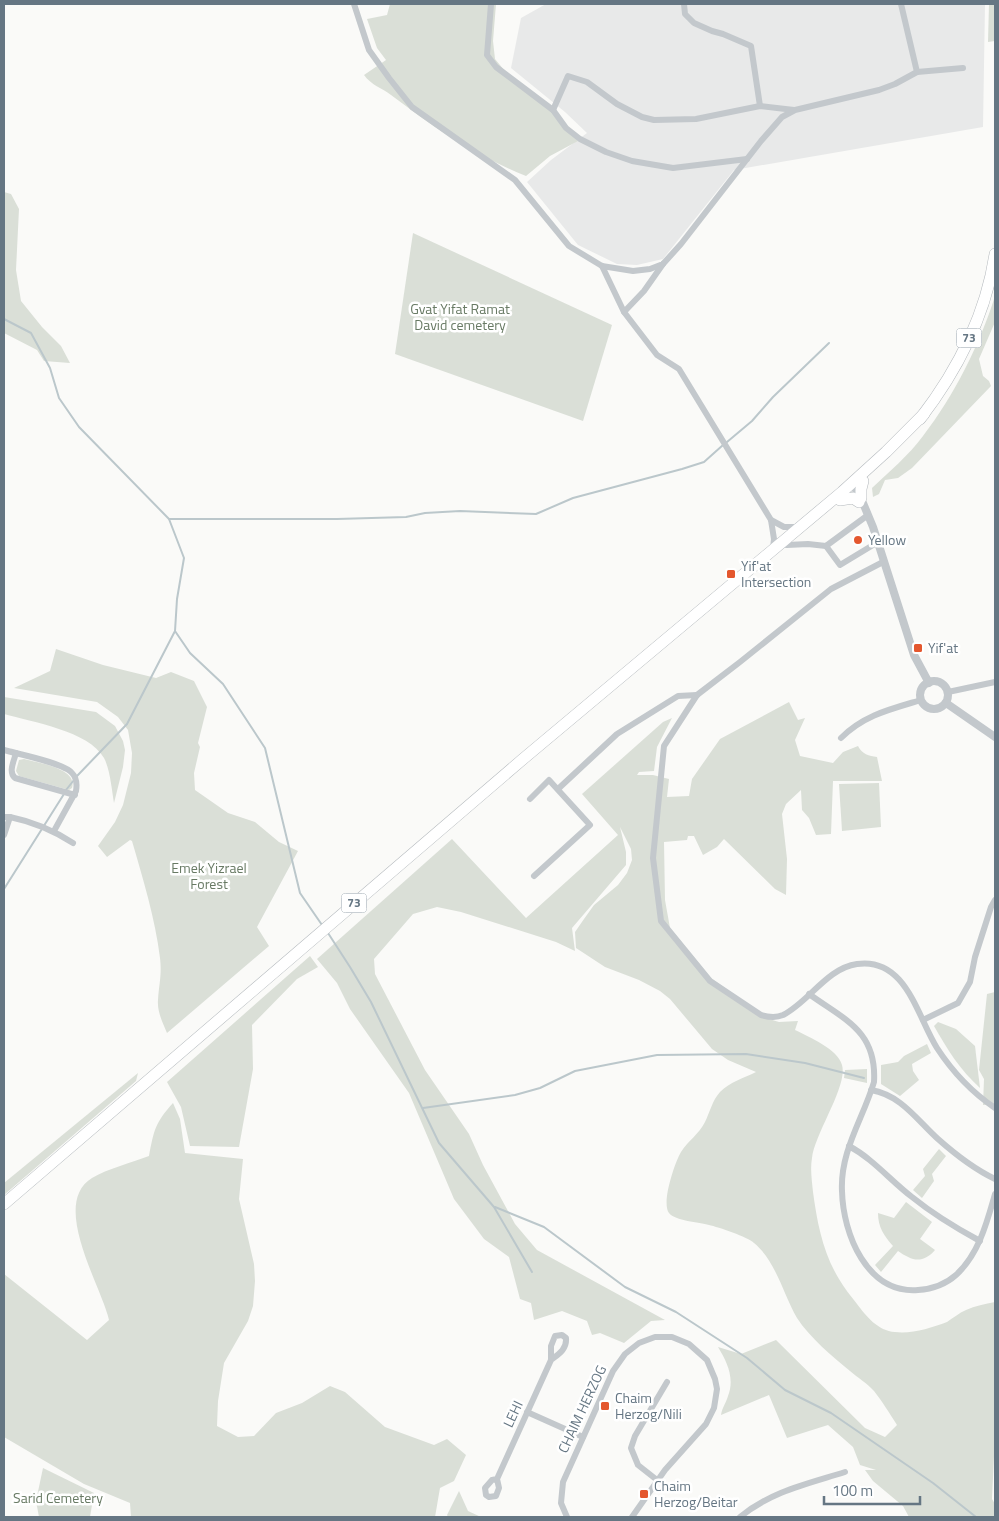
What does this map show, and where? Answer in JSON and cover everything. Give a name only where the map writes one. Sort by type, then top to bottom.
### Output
[{"type":"highway","name":"73","points":[[707,606],[787,545],[840,500],[853,498],[856,491],[891,448],[924,414],[940,393],[968,340],[987,293],[995,254]]},
{"type":"highway","name":"73","points":[[4,1204],[523,759],[772,550],[800,527],[856,491]]},
{"type":"street","points":[[354,4],[369,50],[388,78],[412,107],[515,180],[570,246],[602,266],[633,271],[650,269],[663,264]]},
{"type":"street","points":[[491,4],[487,55],[496,67],[553,110],[566,128],[580,139],[606,152],[632,161],[673,168],[748,159]]},
{"type":"street","points":[[684,4],[685,14],[694,23],[750,46],[760,106]]},
{"type":"street","points":[[901,4],[917,72]]},
{"type":"street","points":[[624,312],[644,291],[663,264],[782,117],[795,110],[879,90],[917,72],[963,68]]},
{"type":"street","points":[[553,110],[568,76],[587,82],[617,104],[642,117],[654,120],[696,119],[760,106],[795,110]]},
{"type":"street","points":[[602,266],[624,312],[657,355],[678,369],[771,520],[774,539],[772,550]]},
{"type":"street","points":[[856,491],[868,515],[878,542],[914,655],[929,683]]},
{"type":"street","points":[[787,545],[808,544],[826,546],[868,515]]},
{"type":"street","points":[[771,520],[784,527],[800,527]]},
{"type":"street","points":[[826,546],[840,565],[878,542]]},
{"type":"street","points":[[883,562],[831,589],[697,695],[664,746],[654,858],[661,921],[710,981],[761,1015],[769,1017],[783,1015],[843,968],[852,964],[872,964],[884,967],[897,976],[909,993],[933,1041],[948,1063],[973,1090],[995,1108]]},
{"type":"street","points":[[938,682],[948,692],[946,703],[939,708],[926,707],[921,700],[923,688],[929,683],[938,682]]},
{"type":"street","points":[[948,692],[995,682]]},
{"type":"street","points":[[558,789],[617,734],[678,696],[697,695]]},
{"type":"street","points":[[841,738],[852,727],[878,712],[921,700]]},
{"type":"street","points":[[946,703],[995,737]]},
{"type":"street","points":[[4,750],[61,766],[74,775],[77,784],[75,795],[54,831]]},
{"type":"street","points":[[16,753],[11,772],[12,776],[75,795]]},
{"type":"street","points":[[530,799],[549,780],[590,825],[534,876]]},
{"type":"street","points":[[4,835],[7,817],[31,822],[54,831],[73,843]]},
{"type":"street","points":[[922,1020],[958,1003],[970,982],[975,957],[995,900]]},
{"type":"street","points":[[809,994],[857,1028],[871,1051],[874,1070],[871,1090],[849,1146],[842,1179],[842,1192],[850,1234],[861,1258],[875,1276],[898,1289],[916,1290],[946,1283],[963,1267],[980,1241],[995,1194]]},
{"type":"street","points":[[871,1090],[882,1092],[895,1098],[956,1154],[979,1171],[995,1179]]},
{"type":"street","points":[[849,1146],[866,1156],[896,1184],[936,1216],[980,1241]]},
{"type":"street","name":"CHAIM HERZOG","points":[[567,1517],[561,1503],[566,1473],[613,1371],[621,1358],[631,1348],[647,1339],[663,1336],[689,1344],[703,1356],[712,1370],[716,1389],[714,1408],[706,1424],[657,1480],[632,1517]]},
{"type":"street","name":"LEHI","points":[[497,1479],[551,1360]]},
{"type":"street","points":[[657,1480],[638,1465],[631,1448],[635,1436],[667,1382]]},
{"type":"street","points":[[527,1412],[583,1437]]},
{"type":"street","points":[[740,1517],[764,1499],[783,1491],[845,1472]]},
{"type":"shaded area","points":[[546,4],[985,4],[983,127],[734,170],[663,259],[637,265],[617,264],[578,245],[527,182],[551,160],[587,133],[565,112],[511,68],[521,18]]},
{"type":"green space","points":[[390,4],[496,4],[493,41],[495,59],[514,82],[562,120],[578,141],[550,156],[526,176],[472,150],[373,84],[364,75],[386,60],[377,48],[367,19],[387,15]]},
{"type":"green space","points":[[989,4],[995,4],[995,41],[988,42]]},
{"type":"green space","points":[[4,192],[11,194],[19,209],[16,270],[21,301],[42,327],[61,346],[70,363],[44,361],[37,350],[4,333]]},
{"type":"green space","name":"Gvat Yifat Ramat David cemetery","points":[[413,233],[612,325],[583,421],[395,354]]},
{"type":"green space","points":[[995,296],[995,322],[979,359],[983,376],[989,381],[991,386],[912,468],[898,478],[885,480],[879,494],[873,497],[872,488],[912,450],[945,404],[974,351]]},
{"type":"green space","name":"Emek Yizrael Forest","points":[[56,649],[103,665],[156,678],[171,672],[194,681],[207,707],[198,743],[200,747],[194,773],[195,790],[228,813],[255,822],[279,842],[298,851],[257,927],[269,946],[167,1033],[158,1009],[161,969],[158,943],[132,841],[130,840],[107,857],[98,846],[115,822],[123,805],[131,773],[132,753],[128,730],[118,717],[97,702],[14,688],[50,671]]},
{"type":"green space","points":[[4,697],[96,712],[115,726],[123,741],[125,750],[114,803],[108,768],[104,758],[97,749],[73,734],[44,724],[4,714]]},
{"type":"green space","points":[[789,702],[798,720],[805,718],[795,740],[800,756],[833,763],[843,752],[858,746],[866,754],[877,757],[882,781],[833,781],[831,834],[816,835],[809,818],[802,810],[801,790],[786,804],[782,814],[787,859],[786,895],[775,889],[724,839],[717,847],[703,855],[694,836],[688,836],[687,840],[664,842],[665,900],[670,928],[711,978],[769,1019],[779,1022],[798,1021],[795,1030],[822,1044],[839,1059],[843,1074],[836,1097],[814,1148],[811,1171],[819,1226],[829,1259],[843,1286],[864,1313],[883,1329],[895,1332],[908,1332],[947,1322],[969,1309],[995,1302],[995,1435],[992,1499],[995,1504],[995,1517],[909,1517],[903,1506],[873,1481],[865,1470],[876,1470],[860,1465],[853,1447],[828,1425],[787,1438],[769,1395],[721,1415],[731,1383],[727,1364],[718,1347],[741,1354],[776,1340],[865,1428],[885,1437],[897,1425],[871,1388],[829,1353],[802,1325],[792,1309],[774,1268],[762,1250],[746,1238],[726,1230],[682,1220],[669,1213],[667,1208],[668,1192],[672,1173],[681,1152],[703,1126],[717,1095],[733,1083],[756,1072],[728,1060],[712,1049],[670,999],[660,991],[639,980],[605,967],[576,948],[575,932],[594,905],[618,885],[627,873],[632,860],[631,849],[620,827],[626,852],[626,865],[572,928],[575,951],[556,942],[461,912],[437,907],[413,914],[374,959],[375,974],[425,1070],[469,1134],[483,1165],[515,1224],[537,1250],[665,1320],[651,1321],[624,1343],[600,1333],[592,1335],[587,1321],[562,1311],[534,1320],[531,1303],[520,1299],[509,1257],[484,1239],[454,1199],[409,1093],[350,1009],[337,983],[317,959],[452,839],[526,918],[618,835],[582,794],[663,722],[672,718],[657,747],[654,771],[639,772],[637,775],[653,775],[669,779],[667,797],[689,796],[692,779],[720,739]]},
{"type":"green space","points":[[24,759],[56,767],[63,771],[72,781],[72,788],[69,790],[19,776],[16,771],[19,760]]},
{"type":"green space","points":[[879,783],[881,827],[842,831],[839,784]]},
{"type":"green space","points":[[310,956],[318,967],[297,979],[252,1025],[253,1069],[239,1147],[190,1146],[181,1107],[167,1082]]},
{"type":"green space","points":[[995,992],[995,1104],[983,1105],[984,1079],[979,1070],[987,994]]},
{"type":"green space","points":[[938,1022],[956,1029],[975,1046],[980,1088],[960,1067],[949,1051],[934,1026]]},
{"type":"green space","points":[[927,1044],[931,1053],[912,1064],[913,1071],[919,1080],[900,1096],[881,1084],[881,1065],[898,1062],[904,1056]]},
{"type":"green space","points":[[867,1069],[867,1083],[844,1078],[845,1070]]},
{"type":"green space","points":[[138,1073],[136,1081],[4,1195],[4,1183]]},
{"type":"green space","points":[[173,1103],[180,1119],[185,1153],[243,1159],[239,1199],[254,1264],[253,1306],[248,1321],[224,1363],[218,1401],[217,1426],[238,1437],[254,1436],[276,1413],[302,1403],[330,1386],[345,1392],[385,1427],[434,1445],[447,1439],[466,1455],[454,1481],[440,1488],[435,1517],[131,1517],[130,1503],[84,1484],[4,1437],[4,1274],[87,1340],[109,1320],[89,1267],[77,1225],[76,1206],[80,1190],[92,1178],[98,1175],[149,1156],[156,1127]]},
{"type":"green space","points":[[939,1149],[946,1156],[932,1174],[934,1181],[922,1198],[913,1190],[925,1176],[923,1169]]},
{"type":"green space","points":[[906,1202],[932,1222],[920,1239],[935,1250],[926,1258],[916,1260],[898,1251],[881,1272],[875,1265],[893,1246],[882,1231],[878,1213],[894,1218]]},
{"type":"green space","name":"Sarid Cemetery","points":[[43,1468],[94,1493],[90,1517],[39,1517],[36,1501]]},
{"type":"green space","points":[[459,1491],[468,1511],[481,1517],[448,1517],[447,1515]]},
{"type":"waterway","points":[[4,319],[31,333],[50,368],[59,398],[79,427],[169,519],[184,558],[177,599],[175,631],[190,653],[223,684],[265,748],[300,893],[322,925]]},
{"type":"waterway","points":[[727,442],[752,421],[773,397],[829,343]]},
{"type":"waterway","points":[[169,519],[337,519],[406,517],[425,513],[460,511],[536,514],[573,498],[704,462],[723,445]]},
{"type":"waterway","points":[[77,776],[127,724],[175,631]]},
{"type":"waterway","points":[[66,790],[74,780]]},
{"type":"waterway","points":[[4,889],[64,794]]},
{"type":"waterway","points":[[328,933],[371,1002],[439,1143],[494,1207],[532,1272]]},
{"type":"waterway","points":[[423,1108],[515,1095],[540,1088],[575,1071],[657,1055],[746,1054],[805,1063],[864,1078]]},
{"type":"waterway","points":[[495,1207],[544,1227],[625,1287],[676,1312],[747,1358],[785,1390],[831,1413],[933,1483],[976,1517]]},
{"type":"place","name":"Yellow","points":[[858,540]]},
{"type":"place","name":"Yif'at Intersection","points":[[731,574]]},
{"type":"place","name":"Yif'at","points":[[918,648]]},
{"type":"place","name":"Chaim Herzog/Nili","points":[[605,1406]]},
{"type":"place","name":"Chaim Herzog/Beitar","points":[[644,1494]]}]
